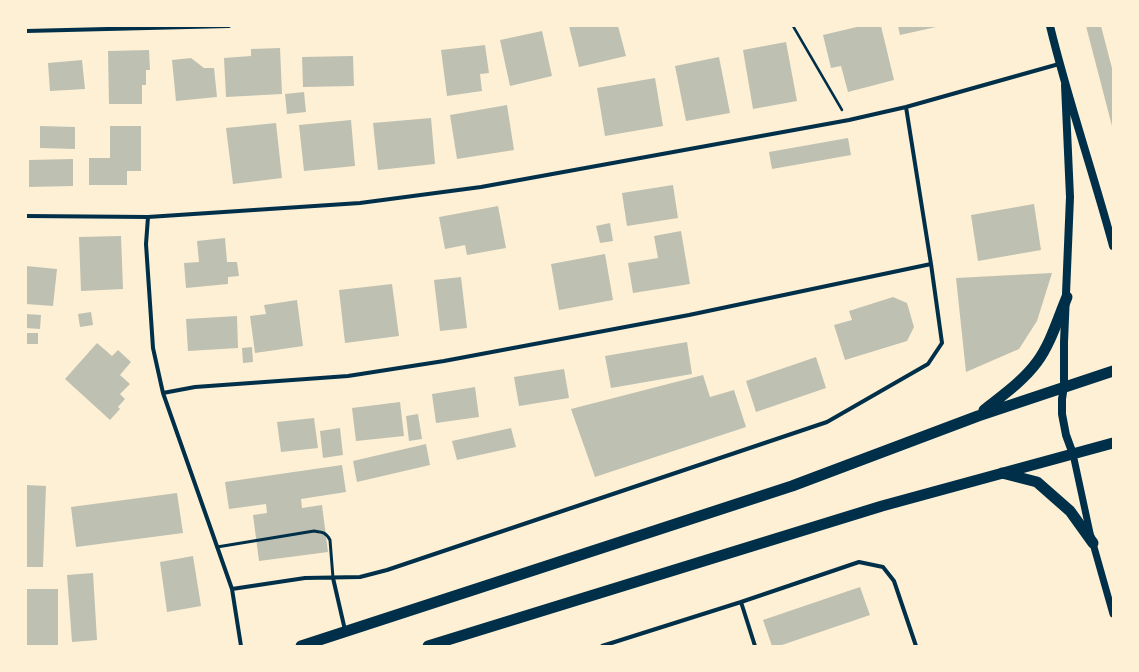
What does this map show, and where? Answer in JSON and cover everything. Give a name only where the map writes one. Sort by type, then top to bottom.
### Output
[{"type":"highway","points":[[978,416],[1018,383],[1038,361],[1048,343],[1067,297]]},
{"type":"highway","points":[[302,646],[792,486],[978,416],[1064,386],[1113,371]]},
{"type":"highway","points":[[428,646],[882,506],[1113,443]]},
{"type":"highway","points":[[1000,473],[1037,482],[1070,511],[1093,543]]},
{"type":"main road","points":[[1050,26],[1065,85],[1100,198],[1113,246]]},
{"type":"main road","points":[[1065,85],[1070,197],[1062,414],[1066,435],[1073,454]]},
{"type":"street","points":[[26,31],[229,26]]},
{"type":"street","points":[[26,216],[148,217],[360,203],[481,188],[849,120],[906,107],[1059,64]]},
{"type":"street","points":[[232,589],[305,578],[360,577],[387,570],[827,422],[928,364],[942,343],[906,107]]},
{"type":"street","points":[[148,217],[146,244],[153,348],[163,393],[232,589],[241,646]]},
{"type":"street","points":[[163,393],[195,387],[348,376],[444,361],[689,315],[931,264]]},
{"type":"street","points":[[1073,454],[1093,543],[1113,614]]},
{"type":"street","points":[[602,646],[742,602],[859,562],[883,567],[894,581],[916,646]]},
{"type":"street","points":[[333,578],[346,632]]},
{"type":"street","points":[[742,602],[756,646]]},
{"type":"lane","points":[[217,547],[314,531],[323,532],[327,534],[330,540],[333,578]]},
{"type":"path","points":[[793,26],[849,120]]},
{"type":"building","points":[[569,26],[618,26],[626,56],[579,67]]},
{"type":"building","points":[[861,26],[881,26],[894,80],[848,92],[841,66],[831,68],[823,35]]},
{"type":"building","points":[[898,26],[936,26],[936,27],[900,35]]},
{"type":"building","points":[[1086,26],[1101,26],[1113,72],[1113,130]]},
{"type":"building","points":[[542,31],[552,76],[510,86],[500,40]]},
{"type":"building","points":[[786,42],[797,101],[753,109],[743,50]]},
{"type":"building","points":[[485,45],[489,73],[480,74],[482,91],[447,96],[441,50]]},
{"type":"building","points":[[280,48],[282,94],[226,97],[224,58],[251,56],[251,49]]},
{"type":"building","points":[[149,50],[150,70],[146,70],[146,85],[142,85],[142,104],[109,104],[108,51]]},
{"type":"building","points":[[353,56],[354,86],[303,87],[302,57]]},
{"type":"building","points":[[719,57],[730,113],[686,121],[675,66]]},
{"type":"building","points":[[191,58],[204,68],[214,68],[217,97],[176,101],[172,60]]},
{"type":"building","points":[[82,60],[85,89],[50,91],[48,63]]},
{"type":"building","points":[[655,78],[663,126],[605,136],[597,88]]},
{"type":"building","points":[[304,92],[306,112],[287,114],[285,94]]},
{"type":"building","points":[[507,105],[514,150],[457,159],[450,115]]},
{"type":"building","points":[[431,118],[435,164],[378,170],[373,123]]},
{"type":"building","points":[[351,120],[355,166],[304,171],[299,125]]},
{"type":"building","points":[[276,123],[282,178],[233,184],[226,128]]},
{"type":"building","points":[[40,126],[75,127],[75,149],[40,148]]},
{"type":"building","points":[[110,126],[141,126],[141,171],[127,171],[127,185],[89,185],[89,158],[110,158]]},
{"type":"building","points":[[848,138],[851,155],[772,169],[769,152]]},
{"type":"building","points":[[73,159],[73,186],[29,187],[29,160]]},
{"type":"building","points":[[673,185],[678,218],[627,226],[622,193]]},
{"type":"building","points":[[1034,204],[1041,250],[978,261],[971,215]]},
{"type":"building","points":[[498,206],[506,248],[467,255],[465,245],[445,249],[439,217]]},
{"type":"building","points":[[610,223],[613,241],[600,243],[596,226]]},
{"type":"building","points":[[681,231],[690,284],[633,293],[628,263],[658,258],[654,236]]},
{"type":"building","points":[[121,236],[123,289],[81,291],[79,237]]},
{"type":"building","points":[[225,238],[227,262],[237,262],[239,276],[228,277],[228,284],[186,288],[184,263],[199,262],[197,241]]},
{"type":"building","points":[[605,254],[613,300],[559,310],[551,264]]},
{"type":"building","points":[[26,266],[57,269],[53,306],[26,304]]},
{"type":"building","points":[[1052,273],[1037,321],[1019,349],[966,372],[956,278]]},
{"type":"building","points":[[461,277],[467,328],[440,331],[434,280]]},
{"type":"building","points":[[392,284],[399,336],[345,343],[339,290]]},
{"type":"building","points":[[893,297],[907,303],[914,327],[907,341],[845,360],[834,325],[852,320],[849,311]]},
{"type":"building","points":[[297,300],[303,346],[255,353],[250,316],[266,314],[264,305]]},
{"type":"building","points":[[91,312],[93,325],[80,327],[78,314]]},
{"type":"building","points":[[26,314],[41,315],[40,329],[26,328]]},
{"type":"building","points":[[237,316],[238,348],[188,351],[186,319]]},
{"type":"building","points":[[26,333],[38,333],[38,344],[26,344]]},
{"type":"building","points":[[687,342],[692,374],[611,388],[605,356]]},
{"type":"building","points":[[97,343],[112,356],[118,350],[131,362],[120,375],[130,384],[120,394],[125,399],[118,407],[120,409],[110,420],[65,379]]},
{"type":"building","points":[[252,347],[253,362],[243,363],[242,348]]},
{"type":"building","points":[[816,357],[826,388],[756,412],[746,381]]},
{"type":"building","points":[[564,369],[569,398],[519,406],[514,377]]},
{"type":"building","points":[[703,375],[710,397],[734,390],[746,427],[595,477],[571,409]]},
{"type":"building","points":[[475,387],[479,417],[436,423],[432,394]]},
{"type":"building","points":[[400,402],[404,436],[356,441],[352,408]]},
{"type":"building","points":[[418,414],[422,439],[409,441],[406,416]]},
{"type":"building","points":[[314,418],[318,448],[281,452],[277,422]]},
{"type":"building","points":[[340,428],[343,455],[323,458],[320,431]]},
{"type":"building","points":[[511,428],[516,447],[457,460],[452,441]]},
{"type":"building","points":[[426,444],[430,465],[357,482],[353,461]]},
{"type":"building","points":[[342,465],[346,492],[301,499],[302,508],[322,505],[328,552],[259,561],[253,515],[267,513],[266,504],[229,509],[225,482]]},
{"type":"building","points":[[26,485],[46,486],[43,567],[26,567]]},
{"type":"building","points":[[177,493],[183,533],[76,547],[71,507]]},
{"type":"building","points":[[193,556],[201,606],[167,612],[160,562]]},
{"type":"building","points":[[93,573],[97,640],[72,642],[67,575]]},
{"type":"building","points":[[860,587],[870,615],[779,646],[772,646],[763,620]]},
{"type":"building","points":[[26,589],[58,589],[58,646],[26,646]]}]
